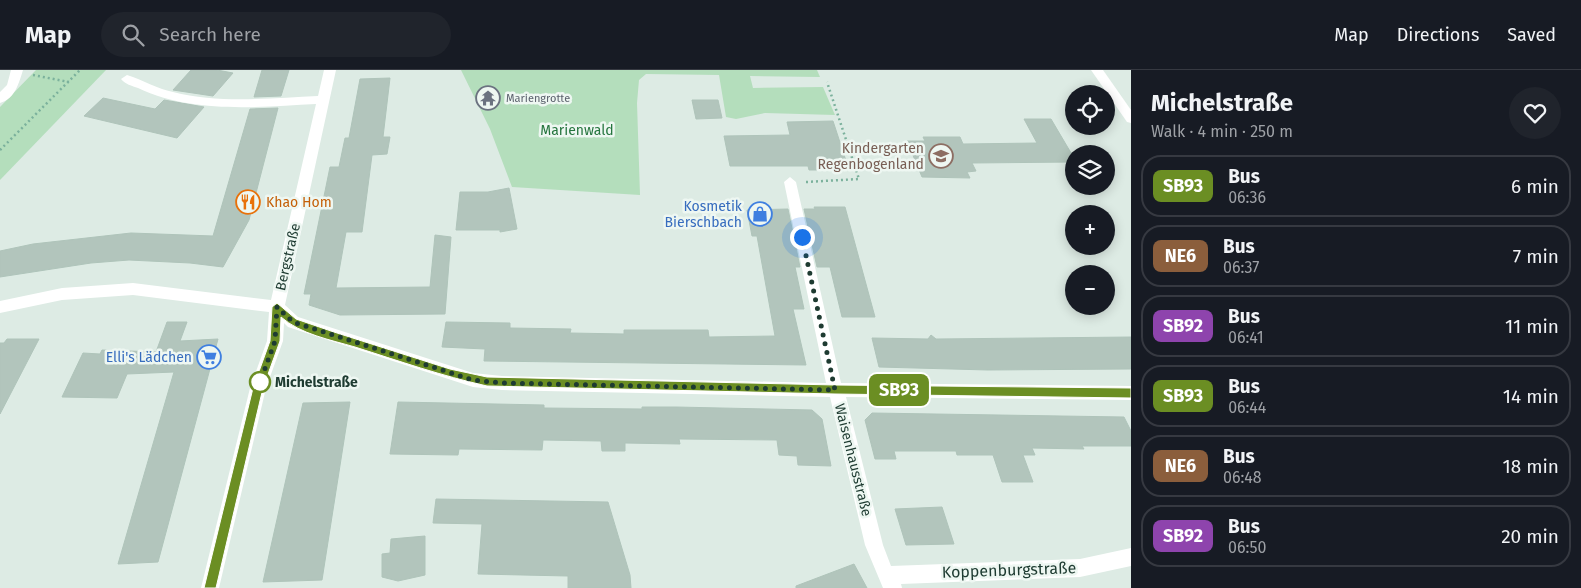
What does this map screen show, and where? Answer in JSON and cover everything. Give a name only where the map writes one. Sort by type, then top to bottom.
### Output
[{"type":"street","points":[[0,99],[12,87],[17,70]]},
{"type":"street","name":"Bergstraße","points":[[210,588],[258,388],[275,341],[277,307],[330,70]]},
{"type":"street","points":[[1097,70],[1131,119]]},
{"type":"street","points":[[127,79],[148,90],[203,102],[323,100]]},
{"type":"street","name":"Waisenhausstraße","points":[[790,182],[835,390],[843,412],[874,545],[889,582]]},
{"type":"street","points":[[0,307],[62,294],[133,289],[155,290],[277,307],[293,322],[301,325],[473,380],[502,383],[835,390],[1131,393]]},
{"type":"street","name":"Koppenburgstraße","points":[[889,582],[1080,568],[1131,557]]},
{"type":"path","points":[[29,70],[34,76],[69,82]]},
{"type":"path","points":[[0,150],[80,70]]},
{"type":"path","points":[[790,182],[859,179],[827,82]]},
{"type":"green space","points":[[36,70],[106,70],[0,180],[0,107]]},
{"type":"green space","name":"Marienwald","points":[[461,70],[817,70],[820,77],[750,76],[753,88],[823,87],[835,115],[765,113],[736,119],[726,117],[719,75],[646,74],[639,80],[637,103],[640,195],[512,187],[490,129]]},
{"type":"building","points":[[191,70],[217,70],[233,73],[213,96],[173,90]]},
{"type":"building","points":[[262,70],[289,70],[281,96],[254,97]]},
{"type":"building","points":[[390,78],[383,137],[390,137],[387,154],[372,155],[362,232],[346,232],[336,288],[430,287],[435,235],[451,237],[445,314],[340,315],[309,305],[311,294],[304,294],[330,167],[339,167],[345,138],[349,138],[360,79]]},
{"type":"building","points":[[103,98],[155,109],[164,100],[204,107],[177,138],[84,116]]},
{"type":"building","points":[[692,100],[718,100],[722,118],[696,119]]},
{"type":"building","points":[[278,108],[249,220],[223,267],[190,263],[129,260],[91,263],[0,277],[0,251],[33,244],[131,233],[213,236],[250,109]]},
{"type":"building","points":[[1024,119],[1051,119],[1066,145],[1065,162],[972,163],[976,171],[967,172],[970,178],[922,177],[907,141],[925,141],[923,137],[960,137],[963,144],[1037,143]]},
{"type":"building","points":[[833,121],[849,170],[809,170],[808,166],[730,166],[724,136],[790,135],[787,122]]},
{"type":"building","points":[[509,188],[517,229],[500,232],[500,230],[456,230],[460,192],[488,192]]},
{"type":"building","points":[[814,207],[845,207],[875,317],[842,317],[830,267],[817,267],[804,209],[815,209]]},
{"type":"building","points":[[788,209],[800,267],[795,267],[804,309],[793,309],[806,365],[484,361],[485,349],[442,347],[446,322],[510,323],[510,328],[571,329],[570,333],[624,334],[624,330],[708,330],[709,337],[775,336],[757,236],[752,236],[747,210]]},
{"type":"building","points":[[167,322],[187,322],[180,341],[218,339],[158,562],[118,564],[174,372],[127,374],[117,398],[62,397],[83,353],[100,354],[102,350],[156,352]]},
{"type":"building","points":[[931,335],[936,339],[1131,337],[1131,369],[988,370],[879,367],[872,338],[928,339]]},
{"type":"building","points":[[7,339],[39,339],[0,414],[0,343],[4,343]]},
{"type":"building","points":[[350,402],[322,580],[263,582],[303,403]]},
{"type":"building","points":[[398,402],[544,405],[544,408],[642,409],[642,407],[676,407],[812,410],[822,419],[831,466],[798,465],[797,456],[779,455],[777,440],[679,439],[680,444],[625,443],[625,451],[602,451],[601,441],[543,440],[542,450],[459,449],[458,455],[390,454]]},
{"type":"building","points":[[872,413],[1124,417],[1131,431],[1131,446],[1082,446],[1084,449],[1032,448],[1035,455],[1023,455],[1033,482],[1002,482],[993,455],[957,455],[956,451],[894,451],[896,459],[875,459],[865,420]]},
{"type":"building","points":[[436,499],[608,502],[630,575],[631,588],[568,588],[568,576],[478,574],[482,524],[433,523]]},
{"type":"building","points":[[942,507],[954,544],[906,545],[895,509]]},
{"type":"building","points":[[425,536],[425,575],[398,581],[382,577],[382,554],[390,553],[391,539]]},
{"type":"building","points":[[854,564],[867,588],[796,588],[796,586]]},
{"type":"bus line","name":"SB93","points":[[210,588],[258,388],[275,341],[277,307],[293,322],[334,336],[473,380],[502,383],[835,390],[1131,393]]},
{"type":"place","name":"Mariengrotte","points":[[488,98]]},
{"type":"place","name":"Kindergarten Regenbogenland","points":[[941,156]]},
{"type":"place","name":"Khao Hom","points":[[248,202]]},
{"type":"place","name":"Kosmetik Bierschbach","points":[[760,214]]},
{"type":"place","name":"Elli's Lädchen","points":[[209,357]]},
{"type":"place","name":"Michelstraße","points":[[260,382]]},
{"type":"route","points":[[260,382],[258,388],[275,341],[277,307],[293,322],[473,380],[502,383],[835,390],[802,237]]}]
